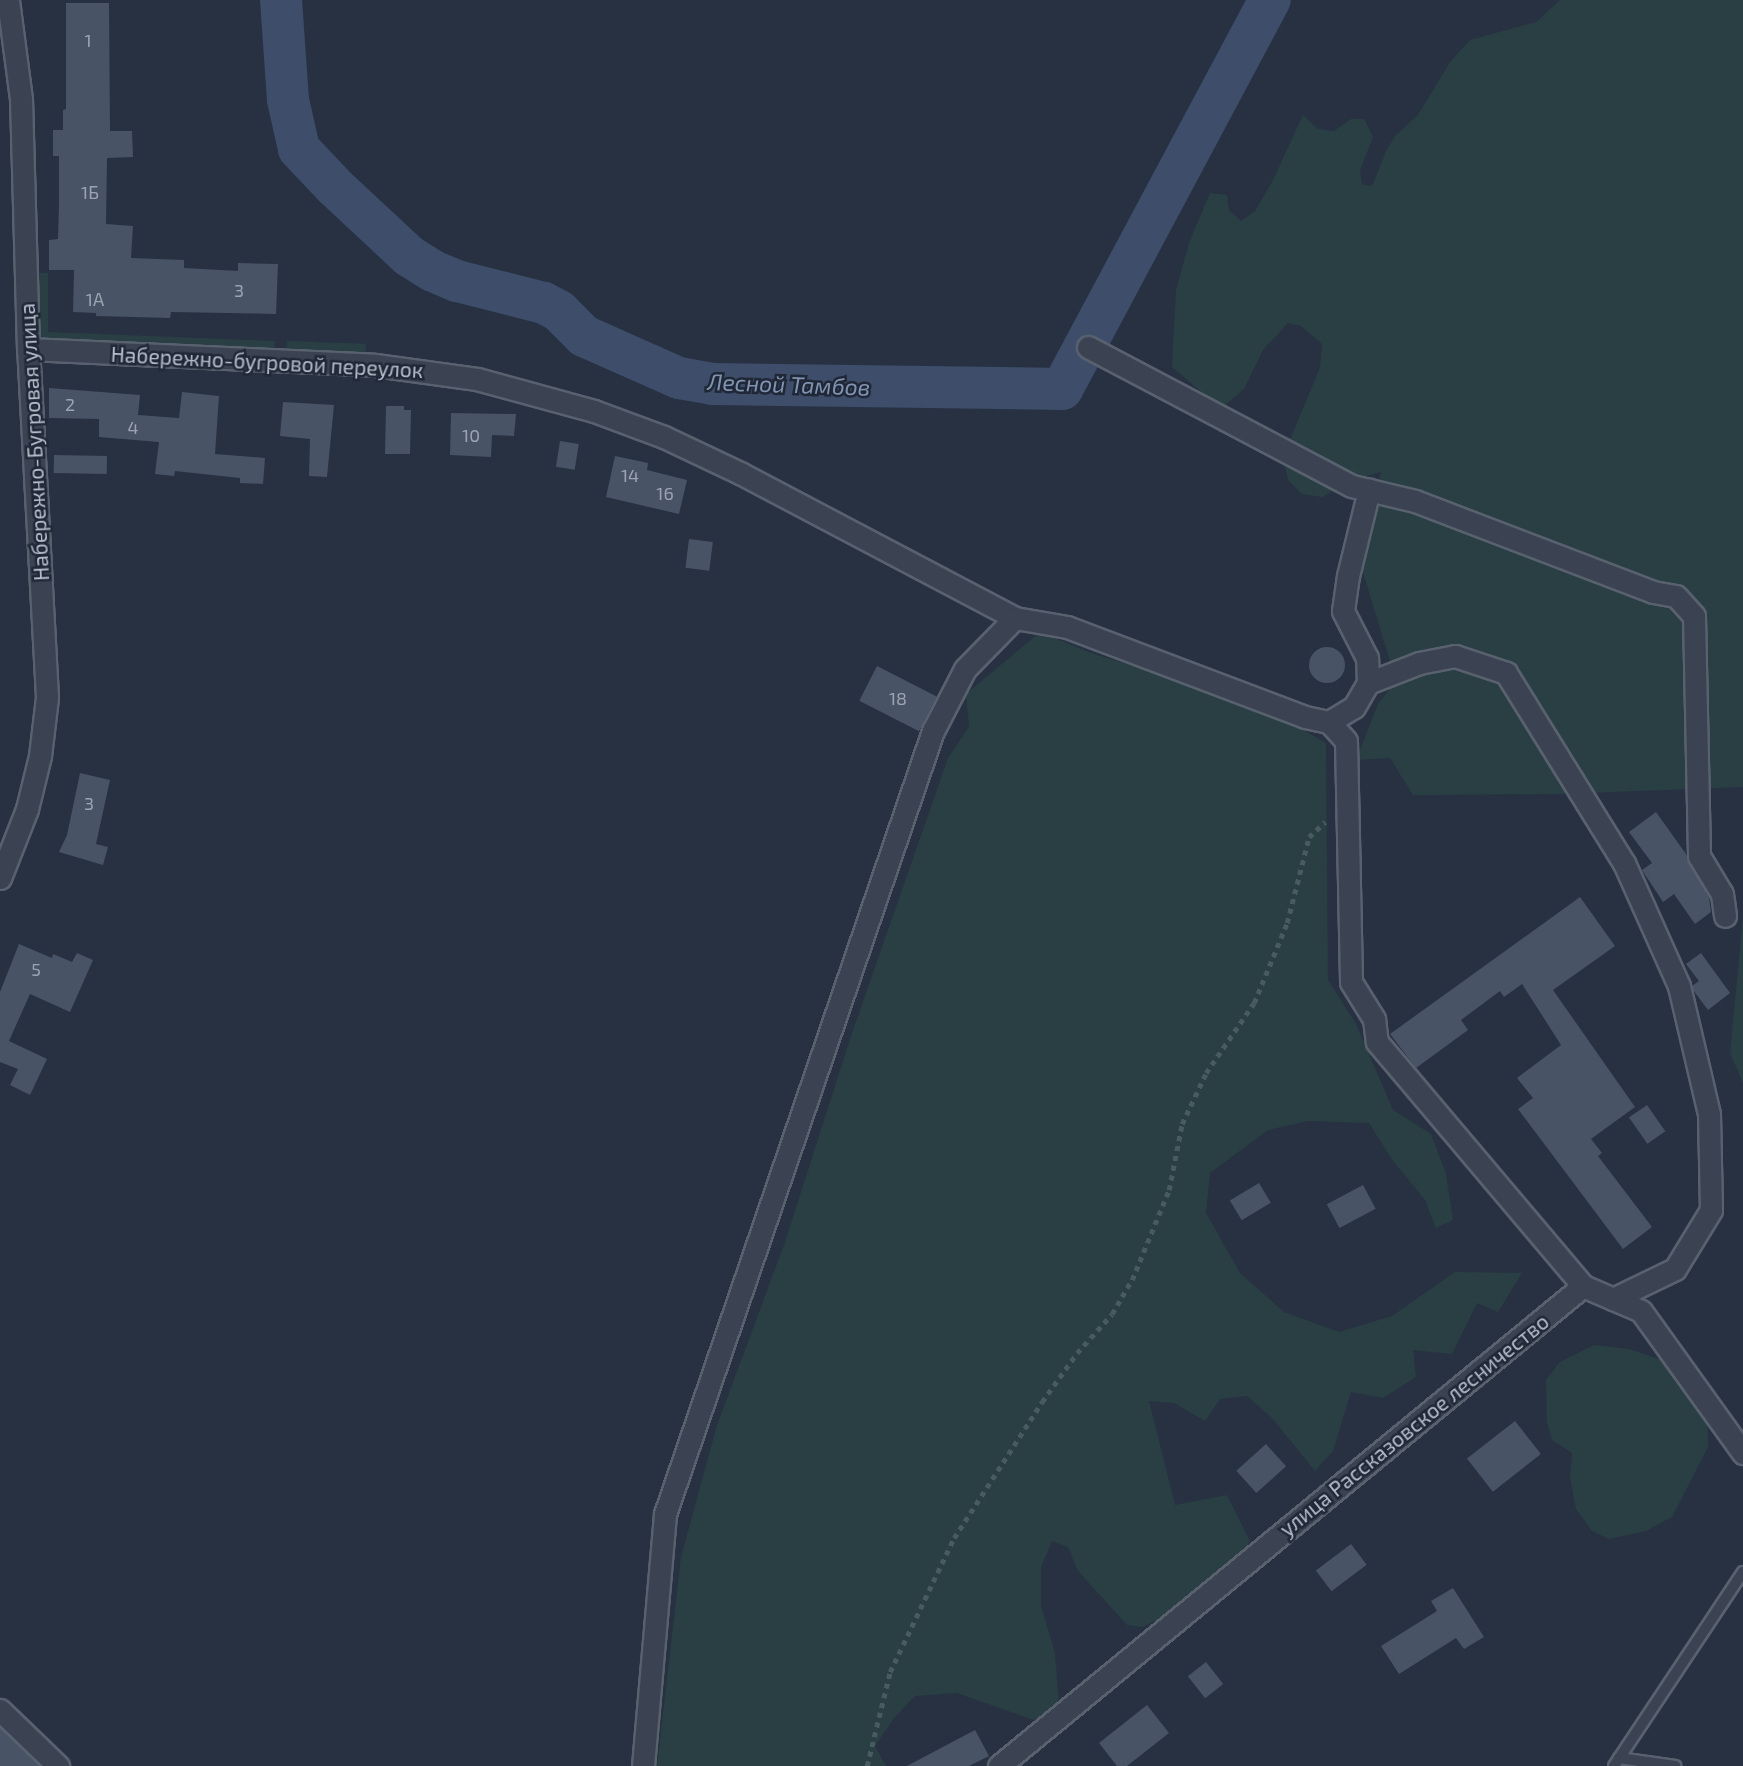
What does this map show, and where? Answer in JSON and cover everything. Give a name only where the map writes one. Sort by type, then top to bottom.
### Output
[{"type":"street","name":"Набережно-Бугровая улица","points":[[0,878],[27,809],[40,756],[47,697],[28,349],[21,99],[8,0]]},
{"type":"street","points":[[1088,347],[1352,486],[1415,501],[1653,592],[1676,596],[1694,616],[1699,856],[1721,894],[1725,916]]},
{"type":"street","name":"Набережно-бугровой переулок","points":[[28,349],[374,365],[477,379],[594,411],[664,437],[740,473],[1015,618],[1068,627],[1305,717],[1329,722]]},
{"type":"street","points":[[1369,490],[1348,576],[1343,611],[1367,658],[1368,683],[1354,707],[1329,722],[1346,741],[1351,982],[1374,1019],[1377,1042],[1583,1286],[1641,1311],[1743,1453]]},
{"type":"street","points":[[643,1766],[665,1514],[933,731],[965,669],[1015,618]]},
{"type":"street","points":[[1368,683],[1419,663],[1455,656],[1506,673],[1624,863],[1679,986],[1709,1114],[1711,1210],[1675,1269],[1613,1299]]},
{"type":"street","name":"улица Рассказовское лесничество","points":[[999,1766],[1583,1286]]},
{"type":"street","points":[[0,1710],[58,1766]]},
{"type":"lane","points":[[1675,1766],[1616,1762],[1743,1572]]},
{"type":"path","points":[[867,1766],[890,1672],[954,1538],[1042,1402],[1077,1353],[1112,1314],[1132,1280],[1169,1190],[1182,1124],[1206,1073],[1254,1003],[1287,923],[1309,837],[1346,803]]},
{"type":"green space","points":[[1560,0],[1743,0],[1743,787],[1562,794],[1413,795],[1390,758],[1356,760],[1378,704],[1396,681],[1359,559],[1381,472],[1350,481],[1322,497],[1302,494],[1288,480],[1283,457],[1320,367],[1322,344],[1301,326],[1288,323],[1263,350],[1244,389],[1224,406],[1205,395],[1172,367],[1176,290],[1189,243],[1210,193],[1227,195],[1229,210],[1241,221],[1255,211],[1272,182],[1303,115],[1318,129],[1334,131],[1351,119],[1364,119],[1373,137],[1360,170],[1362,184],[1372,186],[1387,149],[1396,135],[1418,115],[1450,62],[1470,40],[1536,22]]},
{"type":"green space","points":[[37,273],[48,273],[48,332],[275,341],[274,355],[49,341],[41,335],[38,326]]},
{"type":"green space","points":[[287,341],[366,344],[365,358],[287,355]]},
{"type":"green space","points":[[1040,632],[1091,653],[1214,691],[1282,718],[1326,743],[1328,980],[1356,1024],[1393,1110],[1431,1134],[1446,1174],[1453,1220],[1436,1228],[1425,1200],[1393,1161],[1369,1123],[1308,1121],[1268,1130],[1210,1173],[1206,1213],[1240,1273],[1284,1312],[1339,1332],[1392,1316],[1455,1272],[1522,1273],[1498,1312],[1477,1303],[1452,1354],[1413,1350],[1416,1377],[1383,1398],[1351,1392],[1333,1451],[1315,1471],[1272,1418],[1247,1396],[1220,1399],[1205,1421],[1174,1403],[1149,1401],[1175,1505],[1227,1495],[1250,1541],[1237,1560],[1169,1614],[1142,1627],[1127,1625],[1078,1571],[1068,1547],[1052,1541],[1041,1567],[1041,1606],[1055,1653],[1059,1704],[1042,1723],[957,1693],[915,1696],[894,1718],[875,1746],[886,1766],[657,1766],[681,1557],[717,1425],[784,1245],[852,1033],[948,758],[969,727],[966,694]]},
{"type":"green space","points":[[1743,917],[1743,1083],[1730,1053]]},
{"type":"green space","points":[[1594,1345],[1629,1349],[1665,1361],[1707,1415],[1708,1447],[1672,1517],[1646,1531],[1609,1539],[1592,1531],[1576,1509],[1570,1477],[1572,1453],[1552,1440],[1547,1422],[1546,1380],[1560,1362]]},
{"type":"building","points":[[66,3],[109,3],[110,131],[132,131],[133,157],[107,158],[106,224],[133,226],[131,258],[184,260],[184,268],[238,271],[238,263],[278,264],[276,314],[171,312],[170,318],[96,316],[96,313],[73,312],[74,270],[49,270],[49,240],[58,239],[59,156],[53,156],[53,130],[63,130],[63,110],[66,109]]},
{"type":"building","points":[[49,388],[140,395],[138,415],[179,418],[182,392],[219,396],[215,454],[265,458],[263,484],[240,483],[240,478],[175,471],[174,476],[155,474],[159,442],[99,437],[99,419],[49,418]]},
{"type":"building","points":[[283,402],[334,405],[327,477],[309,476],[310,439],[280,436]]},
{"type":"building","points":[[386,406],[404,406],[404,410],[411,410],[410,454],[385,454]]},
{"type":"building","points":[[451,413],[516,414],[514,436],[492,435],[491,457],[450,455]]},
{"type":"building","points":[[560,441],[579,444],[575,470],[556,467]]},
{"type":"building","points":[[54,455],[107,456],[107,474],[54,473]]},
{"type":"building","points":[[615,456],[648,463],[647,470],[687,480],[679,514],[606,497]]},
{"type":"building","points":[[689,539],[713,542],[709,571],[685,568]]},
{"type":"building","points":[[1327,647],[1340,652],[1345,665],[1340,678],[1327,683],[1314,678],[1309,665],[1314,652]]},
{"type":"building","points":[[877,666],[937,696],[919,731],[859,701]]},
{"type":"building","points":[[80,773],[110,780],[96,844],[108,847],[103,865],[59,852],[67,835]]},
{"type":"building","points":[[1656,812],[1686,854],[1709,898],[1711,912],[1695,924],[1674,894],[1663,902],[1642,870],[1652,863],[1629,832]]},
{"type":"building","points":[[1580,897],[1615,946],[1553,990],[1635,1107],[1591,1139],[1602,1153],[1598,1156],[1652,1227],[1623,1249],[1518,1109],[1533,1098],[1517,1078],[1561,1045],[1522,984],[1504,997],[1500,991],[1461,1020],[1468,1030],[1416,1068],[1390,1034]]},
{"type":"building","points":[[19,944],[52,958],[53,954],[72,962],[77,953],[93,960],[70,1012],[30,994],[9,1041],[47,1059],[30,1095],[10,1085],[18,1069],[0,1062],[0,992]]},
{"type":"building","points":[[1701,953],[1730,993],[1708,1010],[1693,990],[1692,986],[1699,981],[1686,964]]},
{"type":"building","points":[[1647,1105],[1665,1131],[1647,1144],[1629,1118]]},
{"type":"building","points":[[1259,1183],[1271,1203],[1242,1220],[1230,1201]]},
{"type":"building","points":[[1363,1185],[1376,1209],[1339,1228],[1327,1204]]},
{"type":"building","points":[[1515,1421],[1541,1454],[1493,1492],[1467,1459]]},
{"type":"building","points":[[1266,1444],[1286,1466],[1256,1493],[1236,1471]]},
{"type":"building","points":[[1351,1544],[1367,1565],[1332,1591],[1316,1570]]},
{"type":"building","points":[[1453,1588],[1484,1637],[1464,1649],[1456,1638],[1399,1674],[1381,1646],[1437,1611],[1431,1601]]},
{"type":"building","points":[[1206,1662],[1223,1684],[1205,1698],[1188,1676]]},
{"type":"building","points":[[1147,1705],[1169,1733],[1127,1766],[1117,1766],[1099,1743]]},
{"type":"building","points":[[0,1728],[39,1766],[0,1766]]},
{"type":"building","points":[[975,1730],[989,1756],[969,1766],[907,1766]]},
{"type":"waterway","name":"Лесной Тамбов","points":[[281,0],[288,100],[299,149],[335,187],[409,256],[433,271],[457,281],[544,303],[559,311],[584,336],[679,378],[712,384],[1062,389],[1270,0]]}]
